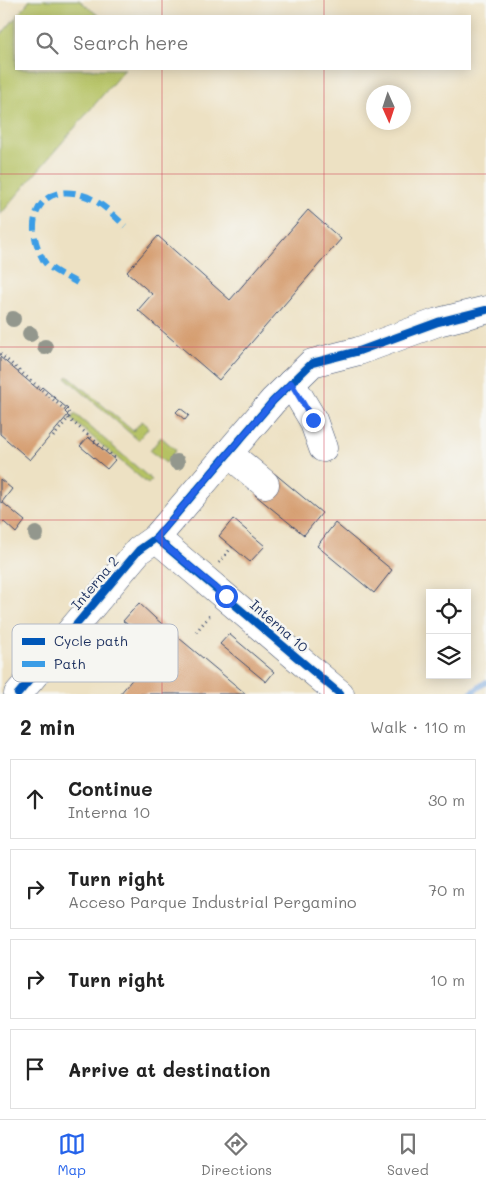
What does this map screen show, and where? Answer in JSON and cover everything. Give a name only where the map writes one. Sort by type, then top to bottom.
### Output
[{"type":"street","points":[[359,351],[438,322],[486,310]]},
{"type":"street","points":[[359,351],[442,339],[486,329]]},
{"type":"street","name":"Interna 2","points":[[77,624],[139,550],[156,538],[273,401],[291,383],[312,363],[359,351]]},
{"type":"street","points":[[291,383],[313,420],[323,448]]},
{"type":"street","points":[[228,453],[264,484]]},
{"type":"street","name":"Interna 10","points":[[156,538],[340,694]]},
{"type":"street","name":"Interna 2","points":[[18,694],[28,682]]},
{"type":"path","points":[[0,354],[70,414],[53,437]]},
{"type":"path","points":[[68,418],[116,459]]},
{"type":"green space","points":[[30,0],[79,0],[98,15],[18,15]]},
{"type":"green space","points":[[15,18],[15,70],[124,70],[0,215],[0,36]]},
{"type":"green space","points":[[68,376],[133,431],[142,421],[149,427],[138,440],[66,378]]},
{"type":"green space","points":[[75,414],[152,480],[148,484],[71,419]]},
{"type":"green space","points":[[161,437],[176,450],[166,463],[150,451]]},
{"type":"building","points":[[308,210],[341,239],[219,380],[138,310],[152,294],[127,272],[158,236],[230,300]]},
{"type":"building","points":[[0,357],[39,390],[42,387],[68,409],[65,412],[68,415],[30,460],[0,434]]},
{"type":"building","points":[[180,408],[189,415],[185,420],[176,412]]},
{"type":"building","points":[[88,437],[115,460],[107,469],[80,446]]},
{"type":"building","points":[[274,473],[322,513],[304,535],[255,495]]},
{"type":"building","points":[[0,479],[12,489],[2,502],[25,521],[16,533],[4,522],[0,526]]},
{"type":"building","points":[[233,519],[265,546],[250,562],[219,536]]},
{"type":"building","points":[[335,523],[392,570],[374,593],[317,546]]},
{"type":"building","points":[[139,603],[162,624],[127,624],[123,621]]},
{"type":"building","points":[[229,634],[274,672],[266,682],[220,644]]},
{"type":"building","points":[[178,637],[246,694],[120,694],[130,682],[178,682]]},
{"type":"waterway","points":[[470,694],[486,682]]},
{"type":"marked path","points":[[77,283],[50,268],[41,255],[35,236],[34,224],[36,214],[41,205],[48,198],[57,194],[69,192],[82,195],[100,204],[125,226]]},
{"type":"cycle path","points":[[77,624],[139,550],[156,538],[273,401],[312,363],[359,351],[438,322],[486,310]]},
{"type":"cycle path","points":[[156,538],[340,694]]},
{"type":"cycle path","points":[[18,694],[28,682]]},
{"type":"route","points":[[226,596],[156,538],[212,471],[291,383],[313,420]]}]
